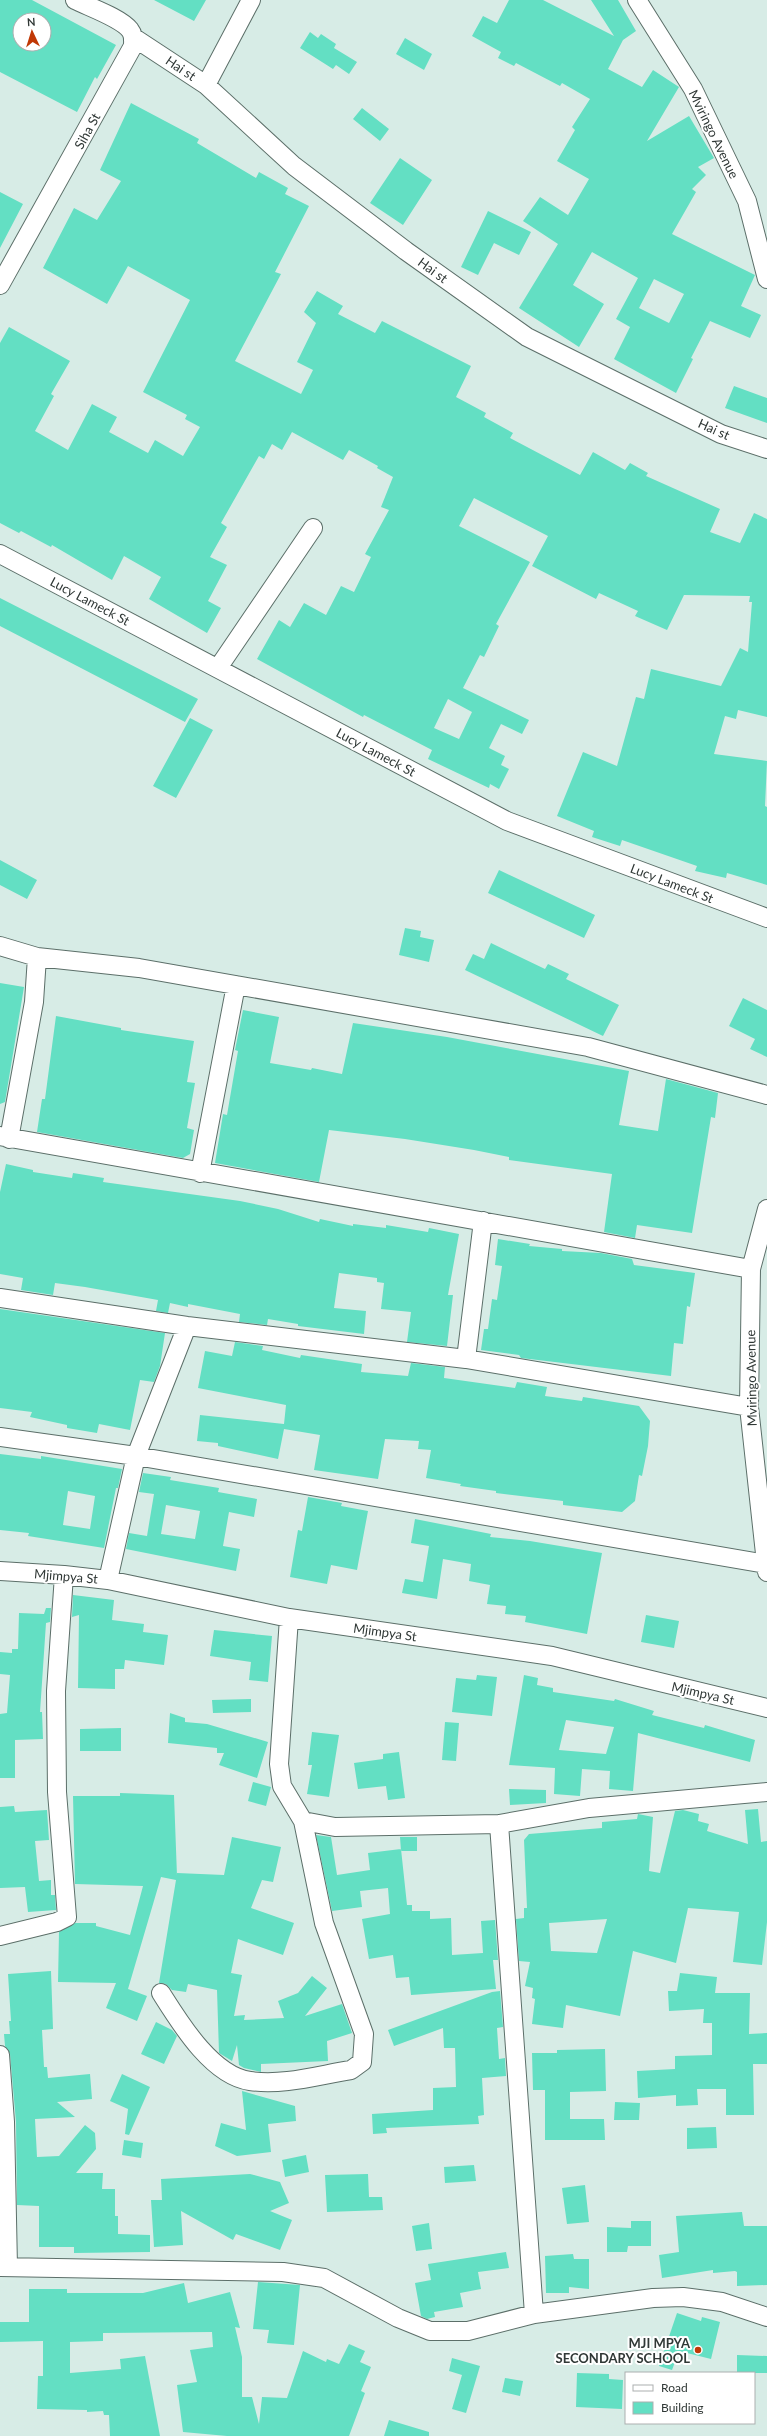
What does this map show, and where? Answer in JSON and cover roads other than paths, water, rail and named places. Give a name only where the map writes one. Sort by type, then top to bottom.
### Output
[{"type":"street","points":[[75,0],[122,24],[131,30],[133,37]]},
{"type":"street","points":[[206,86],[251,0]]},
{"type":"street","name":"Mviringo Avenue","points":[[637,0],[693,89],[744,194],[767,279]]},
{"type":"street","name":"Hai st","points":[[133,37],[206,86],[294,166],[406,251],[527,337],[721,434],[767,449]]},
{"type":"street","name":"Siha St","points":[[0,285],[129,55],[133,37]]},
{"type":"street","points":[[218,668],[313,528]]},
{"type":"street","name":"Lucy Lameck St","points":[[0,554],[507,821],[767,918]]},
{"type":"street","points":[[0,946],[37,957],[139,968],[588,1046],[767,1095]]},
{"type":"street","points":[[37,957],[34,1002],[4,1137],[200,1173],[752,1269]]},
{"type":"street","points":[[200,1173],[236,985]]},
{"type":"street","name":"Mviringo Avenue","points":[[766,1568],[749,1407],[752,1269],[767,1209]]},
{"type":"street","points":[[466,1360],[483,1221]]},
{"type":"street","points":[[0,1298],[188,1326],[466,1360],[749,1407]]},
{"type":"street","points":[[108,1580],[136,1456],[188,1326]]},
{"type":"street","points":[[0,1437],[136,1456],[766,1568]]},
{"type":"street","name":"Mjimpya St","points":[[0,1571],[64,1575],[108,1580],[289,1618],[552,1656],[767,1708]]},
{"type":"street","points":[[0,1936],[57,1922],[67,1917],[68,1905],[57,1792],[56,1691],[64,1575]]},
{"type":"street","points":[[161,1993],[186,2033],[224,2071],[249,2081],[268,2082],[351,2070],[362,2062],[364,2034],[324,1923],[303,1821],[282,1786],[279,1764],[289,1618]]},
{"type":"street","points":[[303,1821],[335,1827],[499,1824],[589,1808],[767,1792]]},
{"type":"street","points":[[499,1824],[534,2314]]},
{"type":"street","points":[[0,2055],[4,2122],[4,2267],[283,2272],[324,2278],[398,2318],[430,2331],[468,2331],[534,2314],[653,2298],[683,2297],[722,2302],[767,2317]]},
{"type":"place","name":"MJI MPYA SECONDARY SCHOOL","points":[[698,2350]]}]
